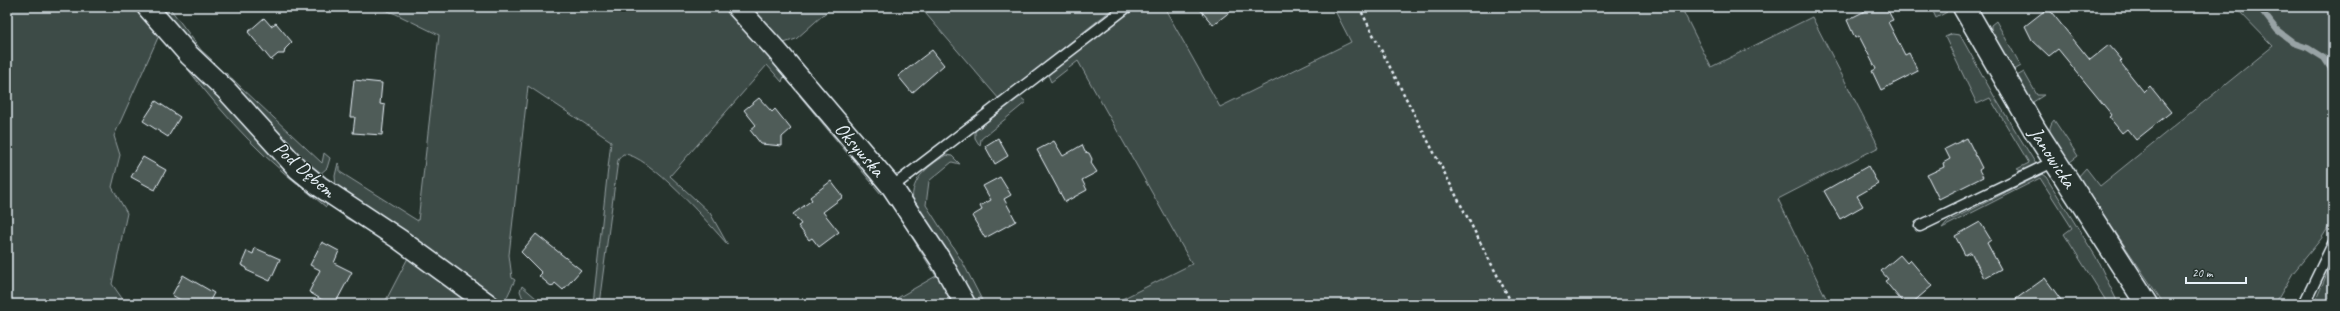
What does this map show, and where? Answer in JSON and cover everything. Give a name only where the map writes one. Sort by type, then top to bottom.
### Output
[{"type":"street","name":"Pod Dębem","points":[[147,7],[189,55],[226,90],[298,168],[319,186],[399,239],[488,304]]},
{"type":"street","name":"Oksywska","points":[[737,7],[892,187],[940,259],[965,304]]},
{"type":"street","name":"Janowicka","points":[[1964,7],[2009,88],[2147,304]]},
{"type":"lane","points":[[892,187],[1040,76],[1127,7]]},
{"type":"lane","points":[[1920,226],[2055,161]]},
{"type":"lane","points":[[2304,304],[2333,244]]},
{"type":"path","points":[[1359,7],[1512,304]]},
{"type":"shaded area","points":[[7,7],[141,7],[329,200],[326,207],[283,172],[249,140],[188,70],[160,33],[114,136],[120,155],[112,187],[127,213],[112,284],[126,304],[7,304],[7,213],[10,178],[7,172]]},
{"type":"shaded area","points":[[154,7],[169,7],[201,50],[212,60],[205,59]]},
{"type":"shaded area","points":[[376,7],[731,7],[786,70],[782,82],[767,65],[670,176],[710,213],[728,245],[693,207],[662,177],[634,157],[623,154],[618,160],[599,304],[593,304],[611,141],[528,86],[509,255],[512,278],[515,280],[506,299],[501,303],[474,287],[336,187],[335,176],[338,163],[340,166],[340,172],[418,221],[439,35],[396,14]]},
{"type":"shaded area","points":[[743,7],[832,7],[796,39],[781,44]]},
{"type":"shaded area","points":[[920,7],[1115,7],[999,99]]},
{"type":"shaded area","points":[[1135,7],[1164,7],[1220,107],[1351,42],[1333,7],[1681,7],[1711,67],[1812,17],[1879,147],[1778,199],[1829,304],[1112,304],[1192,264],[1078,61],[1051,82],[1048,75]]},
{"type":"shaded area","points":[[1931,7],[1945,7],[1947,12],[1936,18]]},
{"type":"shaded area","points":[[2235,7],[2333,7],[2333,220],[2321,239],[2293,273],[2275,304],[2164,304],[2078,177],[2086,168],[2100,186],[2273,46]]},
{"type":"shaded area","points":[[1996,21],[2021,66],[2011,72],[1991,33],[1991,25]]},
{"type":"shaded area","points":[[1952,34],[1960,35],[1994,96],[2036,164],[2021,171],[2017,169],[2029,163],[1990,98],[1977,104],[1945,37]]},
{"type":"shaded area","points":[[2024,72],[2037,95],[2044,95],[2030,104],[2015,77]]},
{"type":"shaded area","points":[[226,73],[322,163],[324,153],[330,158],[327,168],[319,175],[312,173],[224,78]]},
{"type":"shaded area","points":[[807,93],[886,189],[881,194],[799,95]]},
{"type":"shaded area","points":[[1020,97],[1026,102],[981,139],[980,146],[975,138],[975,131]]},
{"type":"shaded area","points":[[2054,120],[2078,156],[2070,162],[2066,162],[2051,136],[2050,130]]},
{"type":"shaded area","points":[[946,155],[952,156],[960,164],[952,162],[929,181],[926,205],[963,263],[984,304],[970,304],[914,207],[913,190],[916,182],[926,170]]},
{"type":"shaded area","points":[[2042,174],[2046,177],[2096,257],[2117,301],[2108,304],[2064,234],[2072,228],[2040,178],[1942,228],[1947,222]]},
{"type":"shaded area","points":[[898,206],[959,304],[887,304],[936,276],[893,207]]},
{"type":"shaded area","points":[[346,213],[356,216],[391,237],[477,304],[384,304],[410,254],[344,217]]},
{"type":"shaded area","points":[[2333,260],[2333,304],[2314,304]]},
{"type":"shaded area","points":[[522,286],[543,304],[525,304],[520,291]]},
{"type":"building","points":[[1198,7],[1236,7],[1213,25]]},
{"type":"building","points":[[1873,7],[1886,7],[1893,20],[1888,22],[1905,55],[1909,53],[1918,71],[1881,90],[1872,71],[1876,69],[1859,36],[1855,38],[1847,20]]},
{"type":"building","points":[[2048,8],[2090,60],[2109,45],[2122,60],[2120,62],[2144,92],[2150,86],[2171,112],[2136,140],[2127,129],[2122,133],[2109,117],[2112,115],[2058,49],[2049,56],[2032,40],[2025,26]]},
{"type":"building","points":[[264,18],[271,26],[276,23],[292,42],[285,49],[284,54],[278,54],[271,60],[248,32]]},
{"type":"building","points":[[932,50],[944,65],[912,93],[898,76]]},
{"type":"building","points":[[354,80],[382,83],[380,104],[385,105],[382,135],[353,133],[355,117],[350,117]]},
{"type":"building","points":[[759,98],[772,112],[775,109],[791,129],[782,137],[782,146],[761,144],[750,130],[756,125],[744,110]]},
{"type":"building","points":[[156,101],[180,117],[168,137],[143,121]]},
{"type":"building","points":[[998,138],[1008,156],[995,164],[985,146]]},
{"type":"building","points":[[1967,138],[1982,168],[1979,170],[1983,177],[1939,199],[1927,175],[1944,167],[1943,163],[1950,159],[1945,149]]},
{"type":"building","points":[[1054,141],[1063,156],[1082,145],[1085,152],[1089,153],[1092,159],[1091,163],[1097,172],[1082,180],[1087,190],[1065,202],[1037,150]]},
{"type":"building","points":[[143,157],[166,170],[155,190],[131,177]]},
{"type":"building","points":[[1868,166],[1878,184],[1857,196],[1863,206],[1840,219],[1824,191]]},
{"type":"building","points":[[1000,177],[1011,195],[1004,199],[1016,221],[985,238],[972,216],[982,210],[980,206],[991,200],[983,186]]},
{"type":"building","points":[[831,181],[843,197],[823,212],[839,232],[819,247],[812,238],[809,240],[798,226],[801,224],[793,214],[812,200],[810,197]]},
{"type":"building","points":[[1980,222],[1991,240],[1987,243],[2001,269],[1984,278],[1971,252],[1965,255],[1955,236]]},
{"type":"building","points":[[536,234],[581,270],[563,290],[555,283],[552,287],[539,276],[542,273],[521,252]]},
{"type":"building","points":[[322,242],[339,251],[334,263],[352,272],[335,304],[329,304],[309,292],[320,270],[310,265]]},
{"type":"building","points":[[255,248],[280,259],[270,281],[246,270],[247,268],[241,265],[247,251],[253,254]]},
{"type":"building","points":[[1900,255],[1907,263],[1910,260],[1932,286],[1911,304],[1904,304],[1885,281],[1888,279],[1881,271]]},
{"type":"building","points":[[183,275],[214,293],[208,304],[187,304],[172,295]]},
{"type":"building","points":[[2045,278],[2064,304],[2009,304]]},
{"type":"waterway","points":[[2259,7],[2277,30],[2294,43],[2308,48],[2324,58],[2333,72]]}]
